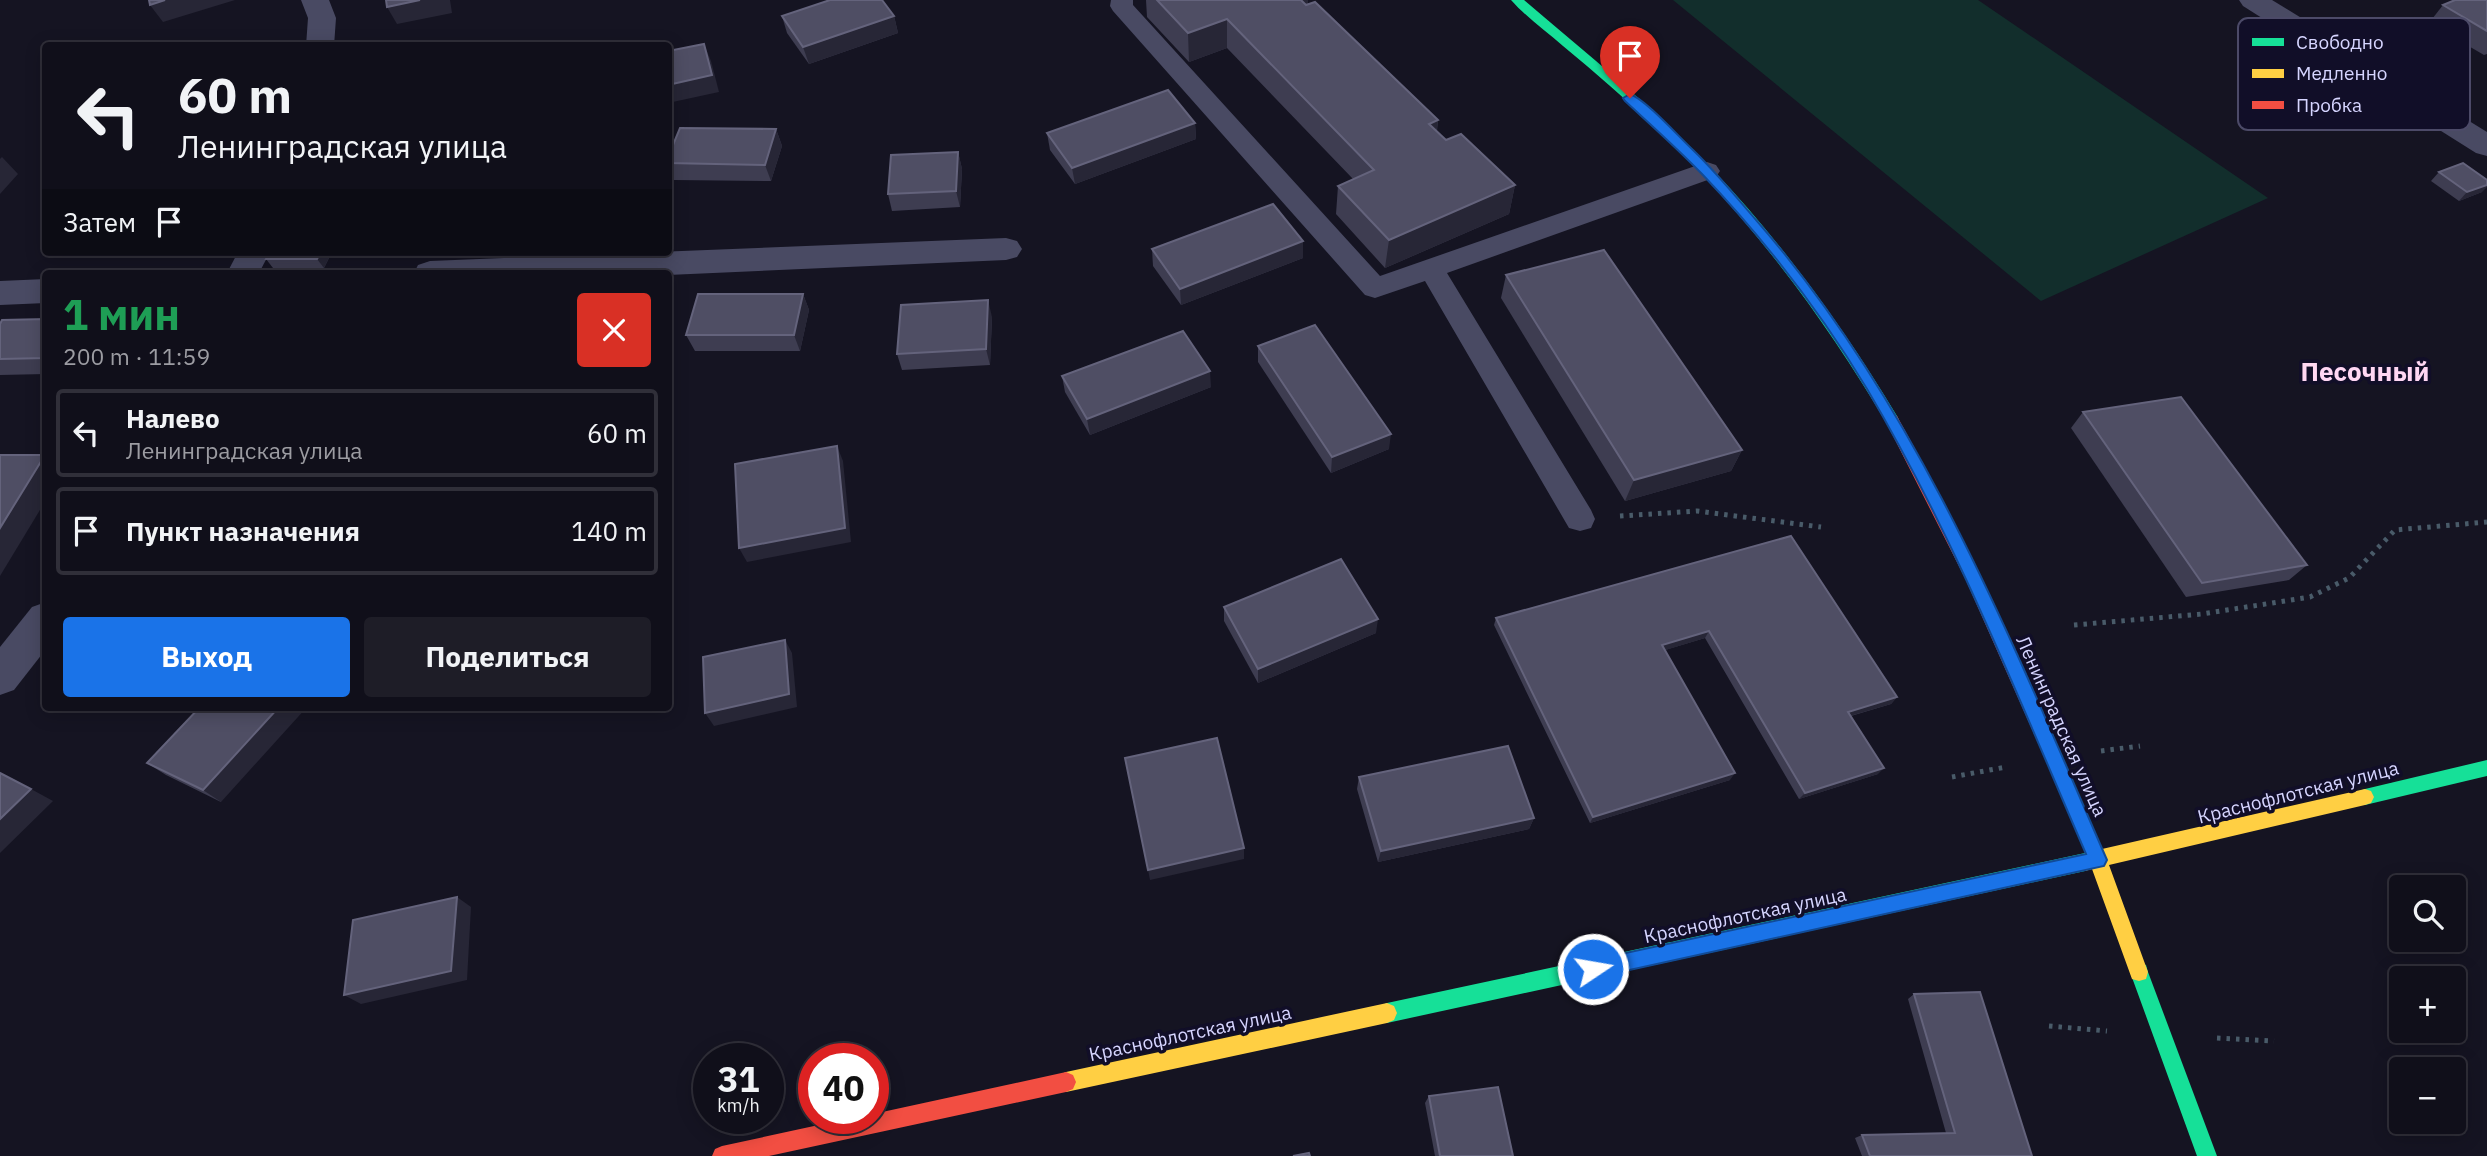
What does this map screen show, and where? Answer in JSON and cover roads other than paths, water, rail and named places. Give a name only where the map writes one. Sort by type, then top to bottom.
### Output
[{"type":"street","points":[[316,0],[322,18],[320,42]]},
{"type":"street","name":"Ленинградская улица","points":[[1517,0],[1610,80],[1707,171],[1776,251],[1832,326],[1884,407],[1923,476],[1998,632],[2098,860],[2207,1156]]},
{"type":"street","points":[[2253,0],[2282,18]]},
{"type":"street","points":[[2461,130],[2487,146]]},
{"type":"street","points":[[502,270],[1006,249]]},
{"type":"street","points":[[0,293],[42,291]]},
{"type":"street","points":[[0,677],[42,624]]},
{"type":"street","name":"Краснофлотская улица","points":[[722,1156],[805,1146],[2098,860],[2487,768]]},
{"type":"lane","points":[[1122,0],[1121,6],[1375,288],[1707,171]]},
{"type":"lane","points":[[1432,270],[1580,519]]},
{"type":"district","name":"Песочный","points":[[2365,371]]}]
